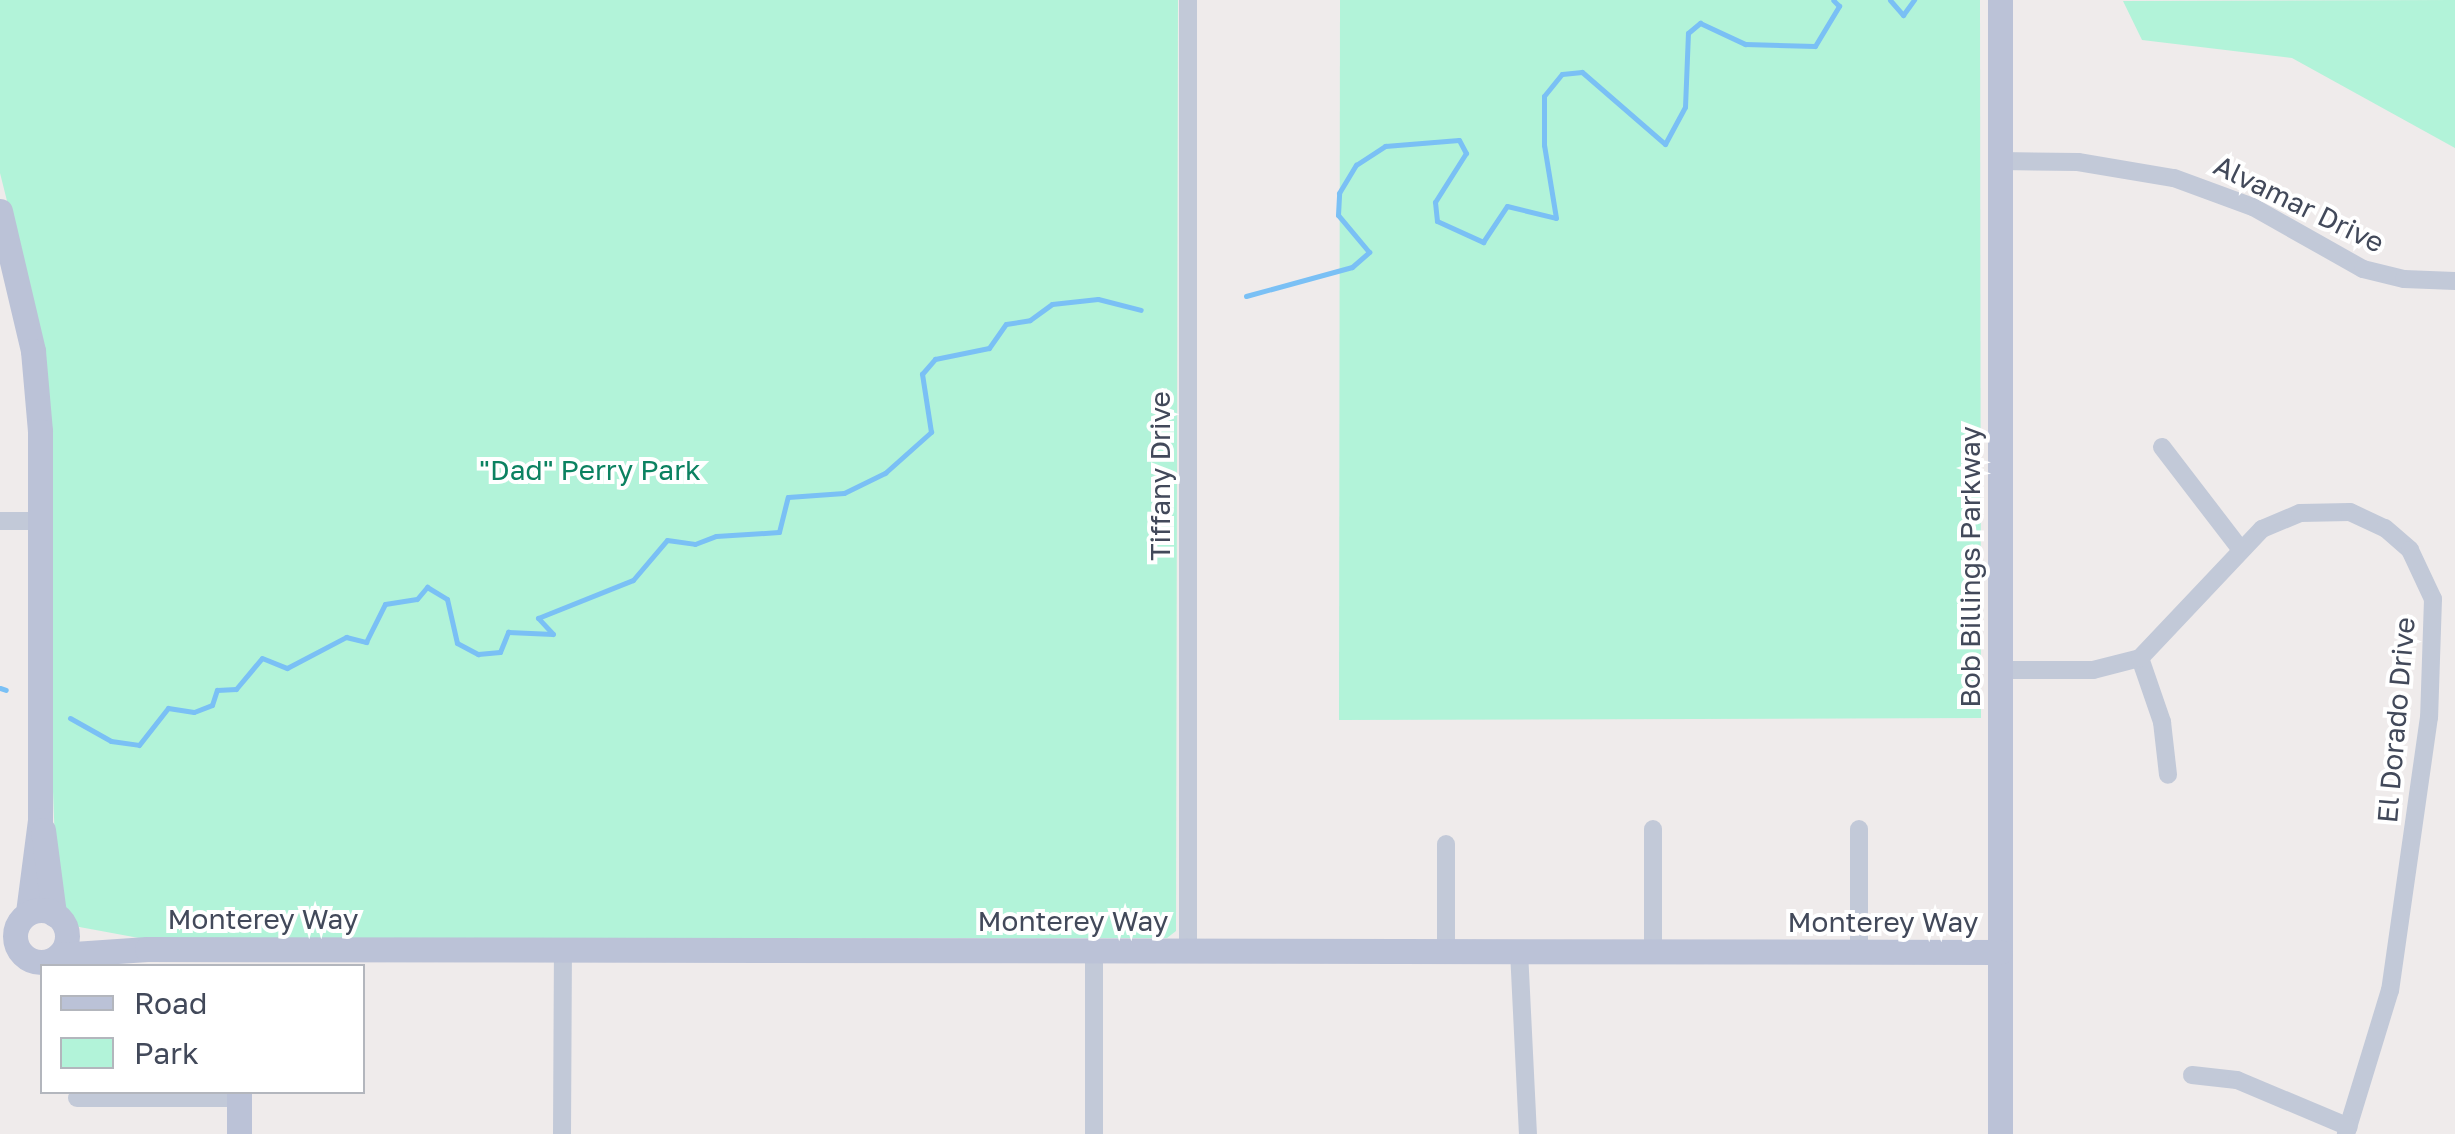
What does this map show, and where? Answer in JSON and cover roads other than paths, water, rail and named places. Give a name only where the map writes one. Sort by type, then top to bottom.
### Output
[{"type":"street","name":"Tiffany Drive","points":[[1188,0],[1188,951]]},
{"type":"street","name":"Bob Billings Parkway","points":[[2000,0],[2000,1134]]},
{"type":"street","name":"Alvamar Drive","points":[[2000,161],[2093,164],[2174,178],[2253,208],[2363,268],[2404,280],[2455,281]]},
{"type":"street","points":[[0,211],[33,351],[40,522],[40,820],[60,921],[59,954]]},
{"type":"street","points":[[2162,447],[2241,550]]},
{"type":"street","name":"El Dorado Drive","points":[[2140,658],[2241,550],[2283,518],[2318,510],[2350,512],[2385,528],[2410,550],[2433,600],[2428,732],[2398,944],[2367,1079],[2347,1131]]},
{"type":"street","points":[[0,522],[40,522]]},
{"type":"street","points":[[2000,670],[2093,670],[2140,658],[2162,722],[2168,775]]},
{"type":"street","points":[[11,954],[40,820]]},
{"type":"street","points":[[1653,829],[1653,952]]},
{"type":"street","points":[[1859,952],[1860,829]]},
{"type":"street","points":[[1446,844],[1446,951]]},
{"type":"street","name":"Monterey Way","points":[[15,924],[60,921],[147,949]]},
{"type":"street","name":"Monterey Way","points":[[11,954],[44,962],[59,954],[147,949],[238,958],[562,950],[2000,952]]},
{"type":"street","points":[[562,950],[562,1134]]},
{"type":"street","points":[[1094,951],[1094,1134]]},
{"type":"street","points":[[1519,951],[1528,1134]]},
{"type":"street","points":[[2192,1075],[2237,1080],[2347,1131]]},
{"type":"street","points":[[76,1098],[238,1095],[239,1134]]},
{"type":"waterway","points":[[1246,296],[1352,267],[1369,252],[1338,215],[1339,193],[1356,165],[1385,146],[1459,140],[1466,153],[1435,202],[1437,221],[1483,242],[1507,206],[1556,218],[1544,145],[1544,96],[1562,74],[1582,72],[1665,144],[1685,107],[1688,33],[1700,23],[1745,44],[1815,46],[1839,6],[1833,0]]},
{"type":"waterway","points":[[1890,0],[1903,15],[1914,0]]},
{"type":"waterway","points":[[70,718],[111,741],[139,745],[168,708],[194,712],[212,705],[217,690],[236,689],[262,658],[287,668],[346,637],[366,642],[385,604],[417,599],[427,587],[447,599],[457,643],[478,654],[500,652],[508,632],[553,634],[538,618],[633,580],[667,540],[695,544],[716,536],[779,532],[788,497],[844,493],[885,473],[931,432],[922,374],[935,359],[989,348],[1006,324],[1030,320],[1052,304],[1098,299],[1141,310]]},
{"type":"waterway","points":[[0,688],[6,690]]},
{"type":"park label","name":"\"Dad\" Perry Park","points":[[590,470]]}]
